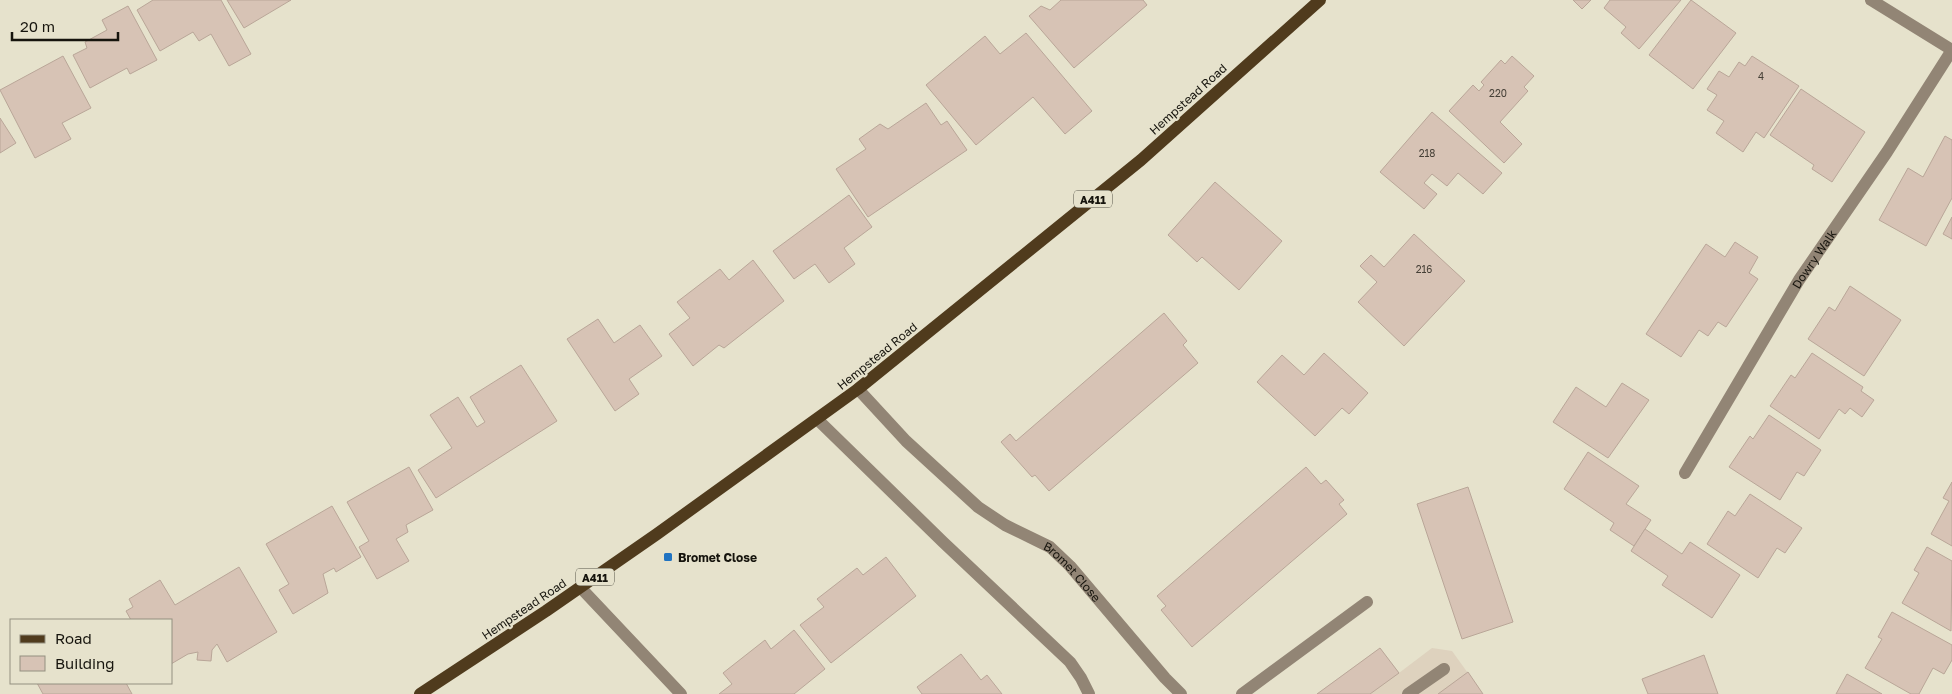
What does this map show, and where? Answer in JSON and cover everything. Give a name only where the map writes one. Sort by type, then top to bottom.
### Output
[{"type":"main road","name":"Hempstead Road","points":[[420,694],[580,587],[818,420],[1141,160],[1320,0]]},
{"type":"street","points":[[1871,0],[1952,50]]},
{"type":"street","name":"Dowry Walk","points":[[1685,473],[1799,280],[1888,152],[1952,50]]},
{"type":"street","name":"Bromet Close","points":[[858,389],[906,441],[978,507],[1005,525],[1050,547],[1070,566],[1165,678],[1181,694]]},
{"type":"street","points":[[818,420],[1070,662],[1089,694]]},
{"type":"street","points":[[580,587],[681,694]]},
{"type":"street","points":[[1242,694],[1367,602]]},
{"type":"street","points":[[1408,694],[1444,669]]},
{"type":"shaded area","points":[[1380,648],[1399,673],[1432,648],[1452,651],[1483,694],[1317,694]]},
{"type":"building","points":[[153,0],[221,0],[251,54],[229,66],[211,34],[199,41],[193,32],[160,51],[137,10]]},
{"type":"building","points":[[227,0],[291,0],[244,28]]},
{"type":"building","points":[[1061,0],[1143,0],[1147,5],[1074,68],[1029,16],[1041,6],[1050,10]]},
{"type":"building","points":[[1573,0],[1591,0],[1582,9]]},
{"type":"building","points":[[1610,0],[1681,0],[1639,49],[1621,33],[1626,27],[1604,8]]},
{"type":"building","points":[[1691,0],[1736,33],[1693,89],[1649,55]]},
{"type":"building","points":[[128,6],[157,60],[130,74],[127,68],[90,88],[73,55],[87,48],[85,42],[107,30],[102,20]]},
{"type":"building","points":[[1026,33],[1092,111],[1065,134],[1033,97],[976,145],[926,85],[985,36],[1000,54]]},
{"type":"building","points":[[63,56],[91,108],[62,123],[71,139],[35,158],[0,90]]},
{"type":"building","points":[[1512,56],[1534,76],[1524,87],[1528,91],[1500,122],[1522,144],[1504,163],[1449,111],[1473,85],[1479,91],[1484,85],[1481,82],[1501,60],[1505,64]]},
{"type":"building","points":[[1752,56],[1799,86],[1764,138],[1756,132],[1743,152],[1716,133],[1724,121],[1707,110],[1717,95],[1707,89],[1719,71],[1729,77],[1739,62],[1745,66]]},
{"type":"building","points":[[1801,89],[1865,132],[1832,182],[1812,169],[1814,165],[1770,135]]},
{"type":"building","points":[[926,103],[941,125],[947,121],[967,150],[868,217],[836,169],[866,149],[859,139],[880,124],[888,129]]},
{"type":"building","points":[[1432,112],[1502,173],[1483,194],[1458,173],[1447,186],[1432,174],[1424,183],[1437,194],[1424,209],[1380,172]]},
{"type":"building","points":[[0,118],[16,143],[0,153]]},
{"type":"building","points":[[1945,136],[1952,140],[1952,198],[1926,246],[1879,220],[1908,168],[1923,177]]},
{"type":"building","points":[[1215,182],[1282,241],[1239,290],[1202,257],[1197,262],[1168,235]]},
{"type":"building","points":[[849,195],[872,227],[844,248],[855,264],[829,283],[815,264],[794,279],[773,251]]},
{"type":"building","points":[[1952,217],[1952,239],[1943,234]]},
{"type":"building","points":[[1414,234],[1465,281],[1404,346],[1358,302],[1377,282],[1360,266],[1371,255],[1384,267]]},
{"type":"building","points":[[1735,242],[1758,257],[1749,273],[1758,279],[1726,327],[1718,322],[1708,336],[1699,330],[1681,357],[1646,334],[1706,244],[1725,257]]},
{"type":"building","points":[[753,260],[784,301],[724,348],[719,345],[693,366],[669,334],[690,318],[677,302],[720,269],[729,280]]},
{"type":"building","points":[[1850,286],[1901,320],[1864,376],[1808,339],[1829,307],[1835,311]]},
{"type":"building","points":[[1164,313],[1187,341],[1183,345],[1198,363],[1049,491],[1035,475],[1032,477],[1001,442],[1010,434],[1016,441]]},
{"type":"building","points":[[598,319],[614,343],[640,325],[662,356],[629,379],[639,394],[615,411],[567,339]]},
{"type":"building","points":[[1324,353],[1368,393],[1349,414],[1342,408],[1315,436],[1257,382],[1282,355],[1304,375]]},
{"type":"building","points":[[1812,353],[1863,387],[1861,391],[1874,400],[1862,417],[1850,408],[1845,414],[1839,409],[1819,439],[1770,406],[1791,375],[1795,378]]},
{"type":"building","points":[[521,365],[557,421],[436,498],[418,470],[452,448],[430,415],[458,397],[477,427],[485,422],[470,397]]},
{"type":"building","points":[[1622,383],[1649,400],[1608,458],[1553,422],[1576,387],[1606,407]]},
{"type":"building","points":[[1769,415],[1821,450],[1804,476],[1797,472],[1780,500],[1729,467],[1750,436],[1753,439]]},
{"type":"building","points":[[1588,452],[1639,486],[1626,504],[1651,520],[1634,546],[1610,530],[1614,523],[1564,489]]},
{"type":"building","points":[[409,467],[433,510],[406,525],[408,532],[396,539],[409,561],[377,579],[359,547],[369,541],[347,502]]},
{"type":"building","points":[[1306,467],[1321,484],[1326,480],[1344,500],[1339,504],[1347,514],[1192,647],[1161,610],[1166,606],[1157,596]]},
{"type":"building","points":[[1952,482],[1952,546],[1931,534],[1949,501],[1943,498]]},
{"type":"building","points":[[1468,487],[1513,622],[1462,639],[1417,504]]},
{"type":"building","points":[[1750,494],[1802,528],[1785,553],[1777,548],[1758,578],[1707,544],[1728,511],[1735,516]]},
{"type":"building","points":[[332,506],[361,557],[336,572],[334,568],[323,574],[328,593],[293,614],[279,590],[289,584],[266,544]]},
{"type":"building","points":[[1645,529],[1682,554],[1690,542],[1740,575],[1712,618],[1662,585],[1668,576],[1631,551]]},
{"type":"building","points":[[1927,547],[1952,561],[1951,631],[1902,603],[1919,573],[1914,570]]},
{"type":"building","points":[[886,557],[916,596],[831,663],[800,625],[824,607],[817,599],[857,568],[863,575]]},
{"type":"building","points":[[239,567],[277,632],[227,662],[217,644],[212,650],[211,661],[197,660],[198,652],[188,654],[172,663],[172,619],[130,619],[126,611],[133,607],[129,599],[160,580],[175,605]]},
{"type":"building","points":[[1892,612],[1952,645],[1952,660],[1944,674],[1933,668],[1919,694],[1911,694],[1865,668],[1882,639],[1878,637]]},
{"type":"building","points":[[794,630],[825,669],[794,694],[719,694],[732,684],[723,673],[765,640],[771,649]]},
{"type":"building","points":[[1380,648],[1399,673],[1370,694],[1317,694]]},
{"type":"building","points":[[961,654],[981,680],[987,675],[1002,694],[922,694],[917,687]]},
{"type":"building","points":[[1704,655],[1718,694],[1648,694],[1642,679]]},
{"type":"building","points":[[1468,672],[1483,694],[1438,694]]},
{"type":"building","points":[[1847,674],[1882,694],[1836,694]]},
{"type":"building","points":[[38,684],[127,684],[132,694],[43,694]]},
{"type":"place","name":"Bromet Close","points":[[668,557]]}]
